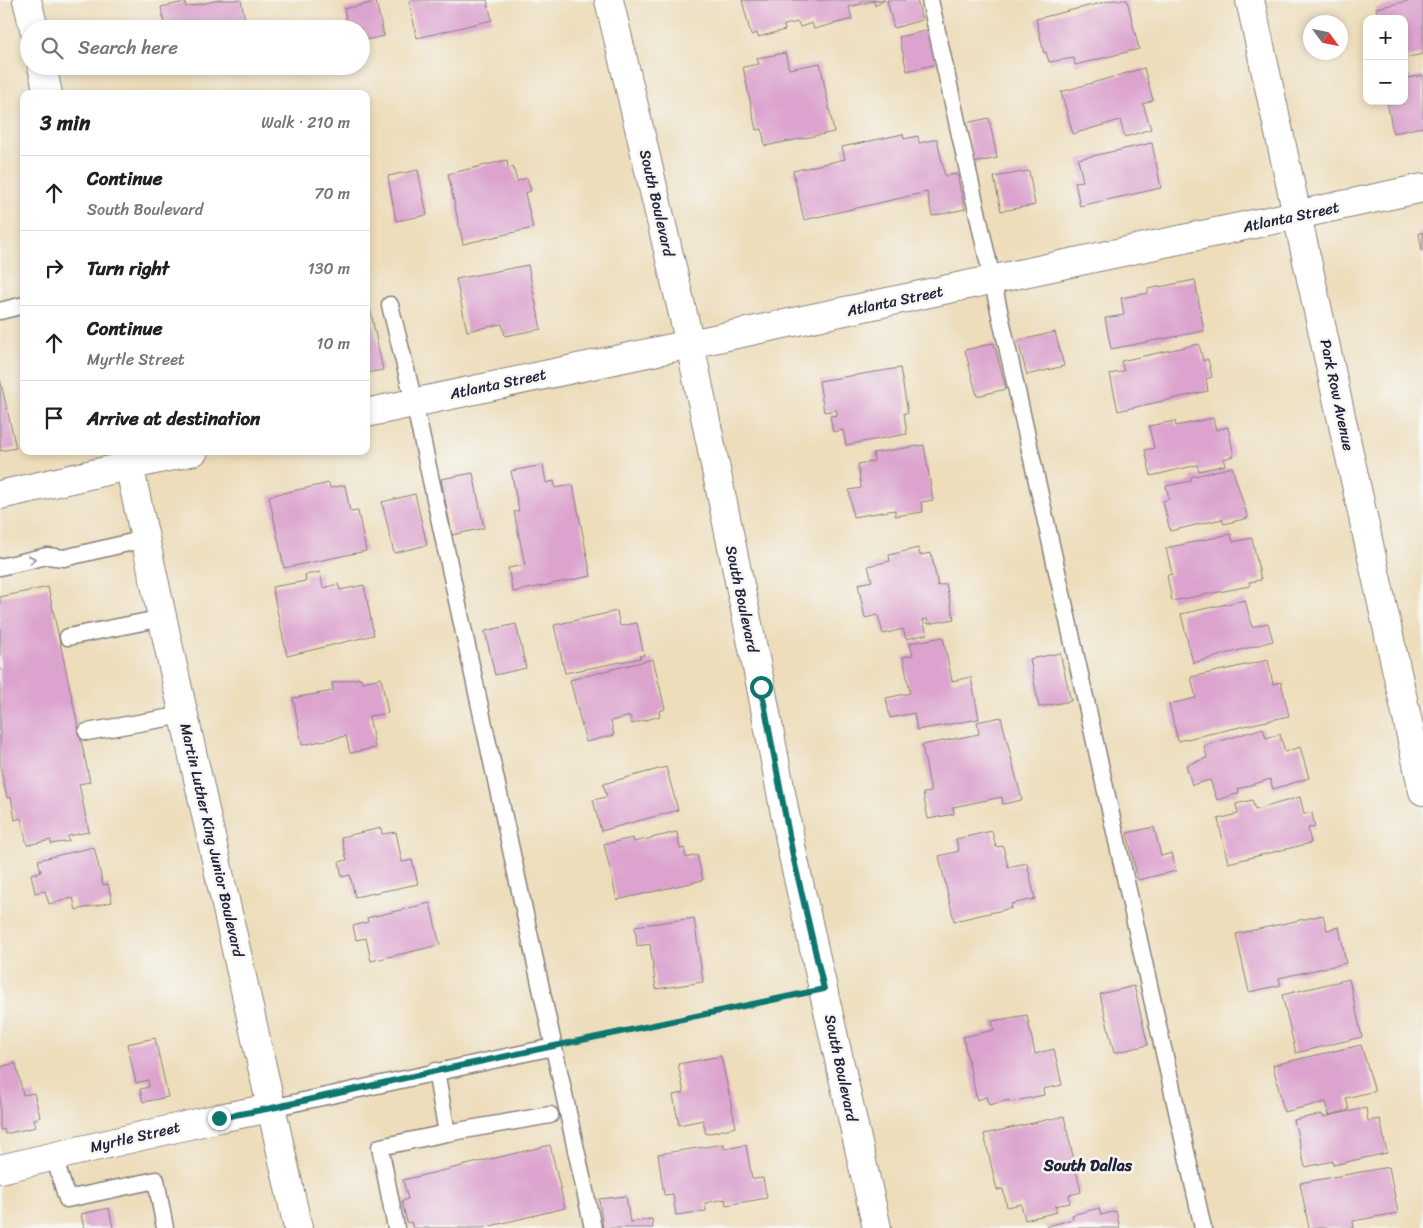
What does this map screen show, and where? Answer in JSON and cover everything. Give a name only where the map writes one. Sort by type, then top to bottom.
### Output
[{"type":"street","points":[[27,0],[32,20]]},
{"type":"street","name":"South Boulevard","points":[[610,0],[690,344],[761,687],[793,856],[877,1228]]},
{"type":"street","name":"Park Row Avenue","points":[[1250,0],[1423,791]]},
{"type":"street","points":[[44,75],[47,90]]},
{"type":"street","name":"Atlanta Street","points":[[370,412],[1423,188]]},
{"type":"street","points":[[0,495],[128,458],[156,455]]},
{"type":"street","name":"Martin Luther King Junior Boulevard","points":[[128,458],[298,1228]]},
{"type":"street","name":"Myrtle Street","points":[[0,1169],[219,1118],[272,1108]]},
{"type":"lane","points":[[930,0],[1203,1228]]},
{"type":"lane","points":[[390,305],[414,402],[593,1228]]},
{"type":"lane","points":[[0,311],[20,306]]},
{"type":"lane","points":[[0,566],[47,556],[64,558],[145,539]]},
{"type":"lane","points":[[68,637],[163,618]]},
{"type":"lane","points":[[87,732],[184,715]]},
{"type":"lane","points":[[272,1108],[553,1047]]},
{"type":"lane","points":[[436,1071],[447,1133]]},
{"type":"lane","points":[[396,1228],[380,1147],[550,1115]]},
{"type":"lane","points":[[54,1156],[66,1199],[156,1180],[165,1228]]},
{"type":"path","points":[[553,1047],[824,989]]},
{"type":"building","points":[[220,0],[241,0],[245,20],[163,20],[161,7],[185,2],[186,7]]},
{"type":"building","points":[[487,0],[492,20],[417,38],[409,1]]},
{"type":"building","points":[[742,0],[885,0],[875,6],[874,1],[849,7],[852,19],[814,29],[812,23],[800,27],[798,22],[784,25],[785,30],[758,37],[757,33],[751,35]]},
{"type":"building","points":[[887,0],[917,0],[922,20],[894,28]]},
{"type":"building","points":[[1113,0],[1127,0],[1139,49],[1075,65],[1074,58],[1049,62],[1046,52],[1044,53],[1036,19]]},
{"type":"building","points":[[1413,0],[1423,0],[1423,54],[1408,57],[1408,15],[1377,15],[1376,8]]},
{"type":"building","points":[[376,2],[384,36],[370,39],[370,20],[346,20],[344,9]]},
{"type":"building","points":[[929,30],[937,64],[907,71],[899,37]]},
{"type":"building","points":[[785,53],[789,69],[820,63],[834,132],[765,146],[762,129],[756,130],[743,67],[759,64],[757,58]]},
{"type":"building","points":[[1144,68],[1153,100],[1143,104],[1151,129],[1125,137],[1120,120],[1073,134],[1061,92]]},
{"type":"building","points":[[1423,75],[1423,130],[1422,127],[1393,133],[1388,105],[1408,105],[1408,78]]},
{"type":"building","points":[[989,118],[997,158],[974,163],[966,123]]},
{"type":"building","points":[[903,134],[904,139],[918,136],[919,143],[937,139],[945,176],[957,174],[965,209],[932,216],[927,192],[804,220],[793,171],[845,159],[842,147]]},
{"type":"building","points":[[1152,143],[1161,188],[1080,206],[1075,182],[1083,181],[1078,159]]},
{"type":"building","points":[[507,160],[508,168],[513,167],[517,181],[527,178],[531,191],[525,193],[533,228],[463,244],[448,174]]},
{"type":"building","points":[[418,170],[427,215],[396,221],[388,176]]},
{"type":"building","points":[[1029,171],[1035,205],[1001,211],[994,177]]},
{"type":"building","points":[[1423,232],[1423,251],[1422,251],[1419,233]]},
{"type":"building","points":[[528,265],[541,329],[505,336],[502,324],[467,331],[456,279]]},
{"type":"building","points":[[1195,280],[1204,331],[1111,349],[1105,318],[1124,315],[1121,298],[1148,293],[1148,289]]},
{"type":"building","points":[[370,308],[383,370],[370,372]]},
{"type":"building","points":[[1055,332],[1064,366],[1027,375],[1018,341]]},
{"type":"building","points":[[994,343],[1006,389],[977,396],[965,350]]},
{"type":"building","points":[[1199,344],[1203,361],[1208,359],[1212,377],[1206,379],[1208,391],[1118,411],[1110,374],[1124,371],[1121,361]]},
{"type":"building","points":[[900,368],[908,413],[904,413],[907,434],[846,445],[843,430],[833,432],[830,416],[837,415],[837,410],[824,412],[819,381]]},
{"type":"building","points":[[0,379],[16,448],[0,451]]},
{"type":"building","points":[[1213,418],[1216,430],[1228,427],[1234,456],[1223,459],[1225,465],[1199,471],[1197,465],[1151,476],[1145,450],[1154,448],[1149,426],[1175,421],[1176,426]]},
{"type":"building","points":[[924,445],[933,500],[921,502],[923,512],[895,516],[895,510],[853,517],[849,490],[861,488],[858,464],[874,461],[873,453]]},
{"type":"building","points":[[543,465],[546,483],[554,481],[555,488],[573,485],[591,576],[513,592],[508,568],[525,565],[514,512],[519,511],[511,471]]},
{"type":"building","points":[[1232,467],[1248,518],[1224,524],[1222,519],[1170,531],[1163,501],[1169,499],[1166,486],[1191,481],[1191,477]]},
{"type":"building","points":[[473,473],[484,528],[452,535],[441,479]]},
{"type":"building","points":[[329,483],[330,488],[345,485],[350,512],[358,511],[366,551],[284,568],[269,496]]},
{"type":"building","points":[[415,494],[427,545],[394,553],[382,502]]},
{"type":"building","points":[[1231,534],[1233,542],[1252,538],[1261,580],[1249,582],[1250,586],[1172,601],[1167,575],[1172,574],[1166,548]]},
{"type":"building","points":[[918,548],[920,555],[931,553],[938,586],[946,584],[954,619],[928,624],[927,619],[923,620],[927,634],[906,639],[903,629],[883,634],[878,615],[865,618],[858,584],[872,581],[868,566],[890,561],[889,555]]},
{"type":"building","points":[[320,572],[323,588],[338,584],[340,590],[364,585],[374,635],[287,656],[272,587],[306,581],[305,575]]},
{"type":"building","points":[[48,587],[90,782],[79,784],[89,832],[68,836],[69,841],[51,844],[51,840],[27,845],[21,818],[15,820],[11,797],[7,798],[0,766],[0,597]]},
{"type":"building","points":[[1245,600],[1252,627],[1268,623],[1273,641],[1193,663],[1181,614]]},
{"type":"building","points":[[617,611],[620,626],[637,623],[644,655],[639,656],[641,658],[565,673],[554,625]]},
{"type":"building","points":[[516,624],[526,668],[495,675],[485,631]]},
{"type":"building","points":[[943,637],[952,681],[971,677],[979,719],[917,730],[914,713],[890,718],[886,698],[910,693],[903,657],[913,655],[910,643]]},
{"type":"building","points":[[1060,653],[1071,701],[1039,707],[1030,659]]},
{"type":"building","points":[[653,659],[665,709],[659,711],[660,716],[632,724],[630,716],[611,721],[614,735],[586,742],[570,680]]},
{"type":"building","points":[[1268,660],[1273,684],[1281,682],[1289,716],[1178,741],[1169,704],[1196,698],[1191,677]]},
{"type":"building","points":[[361,678],[362,682],[381,678],[388,713],[369,716],[375,748],[350,753],[346,736],[302,745],[293,698],[333,691],[332,683]]},
{"type":"building","points":[[1001,717],[1022,800],[1003,804],[1002,797],[953,807],[954,814],[928,819],[923,793],[931,792],[922,745],[979,734],[977,722]]},
{"type":"building","points":[[1263,728],[1266,738],[1280,734],[1285,752],[1300,747],[1309,778],[1273,789],[1270,779],[1238,789],[1239,793],[1217,800],[1210,780],[1192,785],[1186,765],[1207,758],[1204,746]]},
{"type":"building","points":[[666,767],[678,810],[601,831],[593,800],[607,797],[603,784]]},
{"type":"building","points":[[1300,797],[1304,814],[1312,813],[1315,827],[1308,828],[1311,843],[1228,863],[1218,819],[1238,814],[1236,804],[1252,800],[1255,810]]},
{"type":"building","points":[[1154,827],[1161,856],[1172,853],[1176,871],[1138,880],[1127,833]]},
{"type":"building","points":[[381,828],[382,834],[396,832],[402,862],[412,860],[418,884],[355,897],[350,875],[342,877],[339,862],[347,860],[341,837]]},
{"type":"building","points":[[992,831],[996,847],[1003,846],[1008,867],[1027,863],[1035,899],[1011,904],[1012,908],[954,921],[939,856],[959,851],[956,839]]},
{"type":"building","points":[[677,832],[680,849],[684,848],[686,858],[697,855],[703,880],[617,900],[604,844],[633,838],[634,842]]},
{"type":"building","points":[[94,847],[103,885],[108,884],[112,902],[76,910],[73,898],[49,904],[45,891],[35,893],[31,874],[41,872],[38,860]]},
{"type":"building","points":[[430,903],[440,945],[371,961],[366,938],[356,940],[353,926],[368,922],[367,918]]},
{"type":"building","points":[[1323,915],[1327,930],[1339,927],[1346,963],[1279,978],[1281,985],[1249,992],[1236,934]]},
{"type":"building","points":[[694,918],[703,982],[656,989],[650,944],[637,946],[635,926]]},
{"type":"building","points":[[1349,979],[1362,1037],[1296,1053],[1282,995]]},
{"type":"building","points":[[1134,986],[1148,1045],[1114,1053],[1100,994]]},
{"type":"building","points":[[1027,1015],[1035,1054],[1054,1049],[1062,1085],[1043,1089],[1044,1095],[1010,1102],[1009,1100],[989,1105],[986,1097],[977,1100],[963,1037],[994,1030],[992,1021]]},
{"type":"building","points":[[155,1038],[168,1097],[143,1102],[140,1089],[149,1087],[148,1080],[136,1083],[127,1044]]},
{"type":"building","points":[[1361,1045],[1375,1091],[1346,1098],[1349,1110],[1329,1115],[1326,1102],[1284,1112],[1273,1065]]},
{"type":"building","points":[[721,1056],[736,1127],[706,1134],[703,1120],[679,1125],[673,1095],[684,1093],[678,1064]]},
{"type":"building","points":[[16,1063],[23,1095],[34,1093],[40,1117],[34,1119],[36,1127],[5,1134],[4,1129],[0,1130],[0,1067]]},
{"type":"building","points":[[1366,1108],[1368,1121],[1380,1119],[1387,1153],[1333,1165],[1333,1161],[1305,1167],[1294,1120],[1322,1114],[1323,1117]]},
{"type":"building","points":[[1064,1116],[1081,1192],[1069,1195],[1070,1203],[1055,1206],[1057,1212],[1025,1220],[1021,1204],[1007,1207],[1003,1189],[997,1190],[984,1134]]},
{"type":"building","points":[[724,1144],[724,1149],[746,1145],[752,1179],[763,1178],[767,1198],[726,1205],[725,1199],[705,1203],[706,1211],[676,1215],[673,1194],[664,1195],[658,1154]]},
{"type":"building","points":[[550,1145],[565,1208],[482,1228],[413,1228],[411,1222],[407,1223],[402,1201],[408,1199],[403,1180]]},
{"type":"building","points":[[1389,1167],[1398,1213],[1353,1221],[1354,1228],[1309,1228],[1300,1183]]},
{"type":"building","points":[[626,1196],[630,1222],[652,1219],[653,1228],[603,1228],[599,1199]]},
{"type":"building","points":[[109,1208],[113,1228],[84,1228],[81,1214]]},
{"type":"building","points":[[1099,1208],[1101,1215],[1116,1211],[1120,1228],[1042,1228],[1073,1219],[1072,1215]]},
{"type":"district","name":"South Dallas","points":[[1088,1165]]},
{"type":"route","points":[[219,1118],[824,989],[793,856],[761,687]]}]
